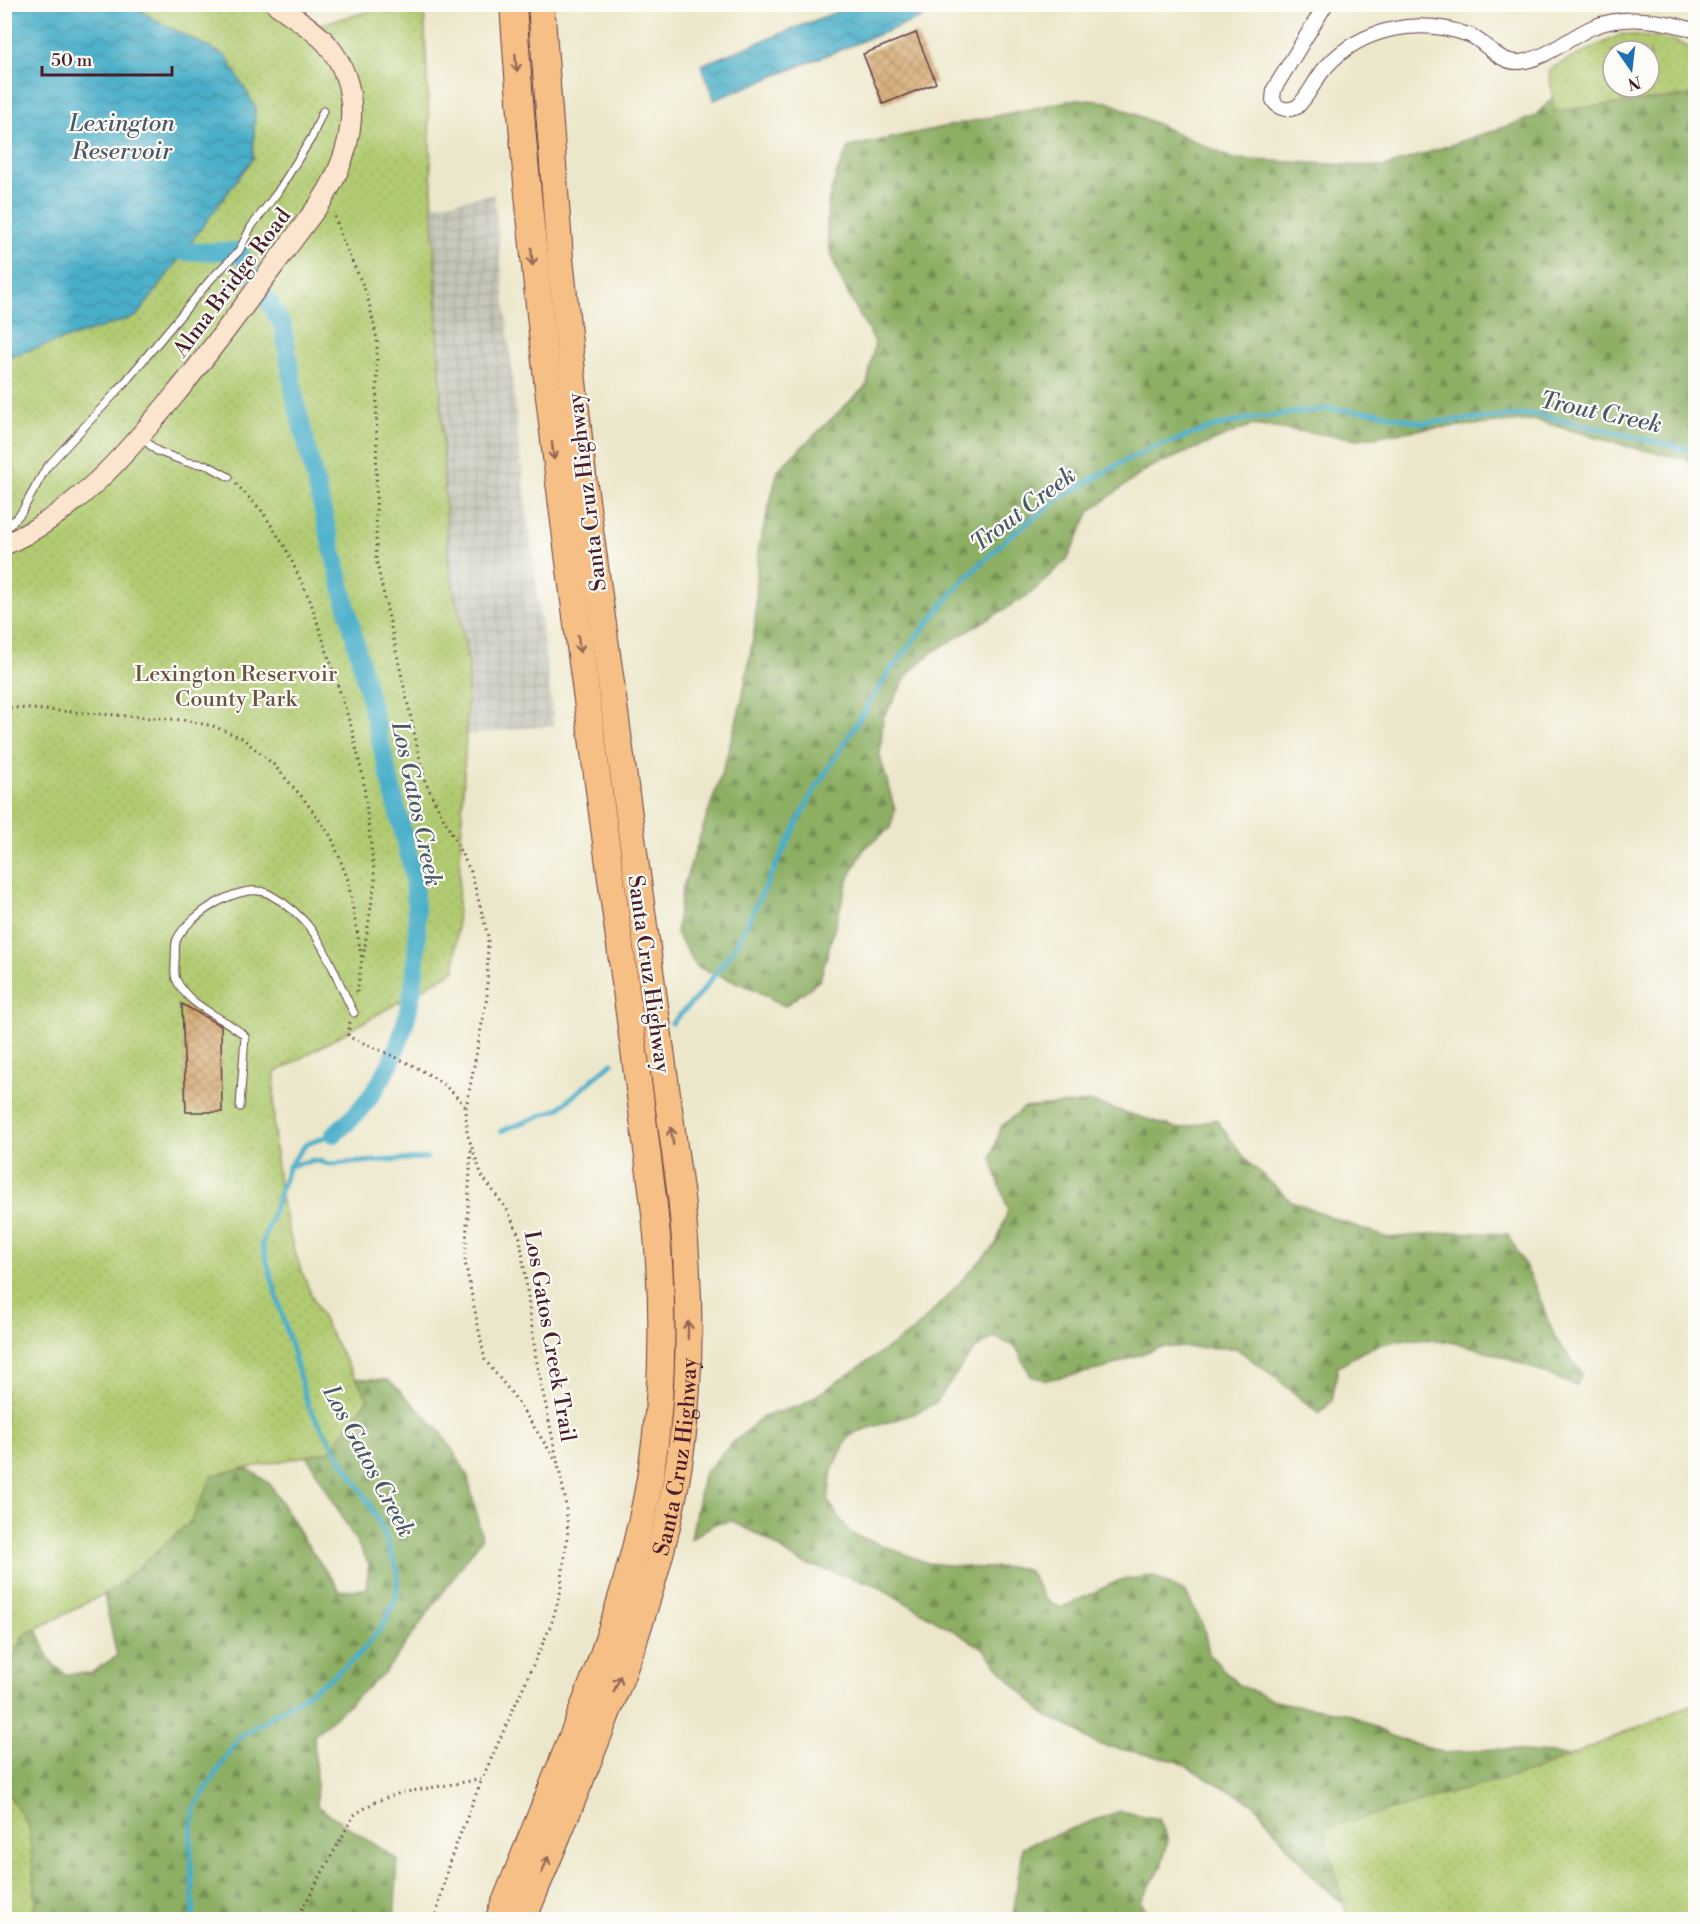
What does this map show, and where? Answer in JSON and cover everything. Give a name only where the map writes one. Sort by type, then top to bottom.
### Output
[{"type":"highway","name":"Santa Cruz Highway","points":[[498,1920],[600,1660],[625,1586],[643,1512],[657,1434],[662,1329],[654,1204],[545,381],[526,198],[513,4]]},
{"type":"highway","name":"Santa Cruz Highway","points":[[523,1920],[625,1665],[654,1575],[668,1519],[681,1445],[688,1311],[681,1197],[584,485],[560,258],[542,4]]},
{"type":"street","name":"Alma Bridge Road","points":[[4,545],[34,532],[88,492],[140,436],[199,366],[321,202],[336,177],[346,149],[351,121],[347,80],[334,55],[322,39],[276,4]]},
{"type":"street","points":[[1326,4],[1274,89],[1273,100],[1285,110],[1301,103],[1323,71],[1345,50],[1375,33],[1399,27],[1437,28],[1470,35],[1492,53],[1517,62],[1554,50],[1593,27],[1622,19],[1649,21],[1695,31]]},
{"type":"lane","points":[[4,531],[21,513],[46,468],[121,387],[211,279],[239,251],[251,227],[277,193],[312,137],[323,111]]},
{"type":"lane","points":[[140,436],[157,451],[186,462],[207,465],[229,477]]},
{"type":"lane","points":[[240,1107],[245,1036],[234,1026],[191,1000],[175,978],[176,940],[194,918],[237,893],[266,892],[291,908],[319,937],[354,1013]]},
{"type":"path","name":"Los Gatos Creek Trail","points":[[336,177],[333,205],[337,228],[367,294],[377,339],[376,559],[425,782],[471,872],[488,936],[487,997],[465,1121],[471,1149],[482,1176],[508,1211],[520,1238],[536,1358],[568,1531],[560,1594],[538,1658],[482,1779],[449,1863],[435,1920]]},
{"type":"path","points":[[229,477],[262,511],[285,547],[310,600],[351,726],[363,777],[375,881],[354,1013],[348,1035],[429,1073],[447,1086],[466,1108]]},
{"type":"path","points":[[4,706],[183,720],[213,726],[242,738],[273,764],[303,798],[331,836],[348,880],[362,960]]},
{"type":"path","points":[[471,1149],[465,1262],[485,1360],[513,1395],[557,1462]]},
{"type":"path","points":[[296,1920],[354,1815],[375,1802],[400,1793],[482,1779]]},
{"type":"shaded area","points":[[494,194],[521,463],[554,725],[410,741],[329,225]]},
{"type":"green space","name":"Lexington Reservoir County Park","points":[[5,5],[264,5],[285,17],[313,26],[375,10],[383,5],[424,5],[448,559],[469,665],[455,970],[275,1073],[276,1163],[282,1204],[292,1243],[323,1320],[368,1398],[330,1451],[213,1475],[191,1521],[112,1590],[22,1636],[5,1680]]},
{"type":"green space","points":[[1622,34],[1673,40],[1695,50],[1695,95],[1661,99],[1661,39],[1612,39]]},
{"type":"green space","points":[[1601,44],[1601,99],[1660,99],[1554,111],[1549,69]]},
{"type":"green space","points":[[1661,49],[1695,53],[1695,461],[1634,448],[1535,420],[1424,429],[1358,439],[1252,425],[1149,468],[1090,511],[1068,558],[1030,594],[931,653],[909,673],[883,718],[880,756],[895,810],[890,828],[864,849],[848,880],[820,980],[785,1006],[756,990],[697,967],[676,933],[682,890],[725,763],[742,700],[755,628],[758,551],[778,470],[867,385],[875,342],[837,270],[830,248],[827,226],[829,202],[836,176],[849,147],[1077,99],[1108,102],[1233,159],[1385,167],[1534,117],[1581,69],[1601,56],[1601,99],[1661,99]]},
{"type":"green space","points":[[1091,1102],[1180,1129],[1216,1119],[1246,1160],[1291,1201],[1388,1238],[1454,1232],[1508,1234],[1532,1279],[1555,1338],[1582,1373],[1576,1386],[1502,1356],[1475,1348],[1422,1339],[1396,1341],[1371,1348],[1338,1366],[1332,1401],[1319,1414],[1236,1348],[1159,1347],[1103,1369],[1045,1380],[1031,1376],[1016,1347],[994,1337],[973,1351],[935,1403],[914,1414],[857,1432],[848,1438],[832,1470],[828,1501],[850,1533],[928,1563],[977,1568],[1015,1567],[1029,1571],[1045,1600],[1061,1608],[1120,1580],[1154,1576],[1186,1593],[1204,1628],[1209,1654],[1237,1684],[1278,1702],[1350,1714],[1390,1736],[1445,1753],[1495,1749],[1552,1753],[1625,1770],[1363,1919],[1316,1881],[1254,1804],[1177,1761],[1096,1744],[1072,1728],[1046,1716],[1007,1677],[983,1648],[874,1584],[799,1562],[768,1540],[732,1521],[714,1524],[691,1539],[703,1475],[730,1445],[763,1417],[802,1405],[915,1330],[996,1244],[1008,1210],[991,1158],[1001,1127],[1024,1108]]},
{"type":"green space","points":[[335,1377],[389,1380],[442,1433],[467,1474],[482,1538],[386,1671],[314,1735],[317,1806],[398,1860],[394,1919],[5,1919],[4,1549],[50,1661],[65,1674],[91,1673],[117,1656],[101,1582],[101,1529],[222,1469],[250,1470],[270,1484],[304,1540],[340,1591],[366,1589],[369,1564],[282,1412]]},
{"type":"green space","points":[[1695,1703],[1695,1919],[1348,1919],[1324,1828],[1537,1770]]},
{"type":"green space","points":[[5,1789],[29,1827],[36,1902],[29,1919],[5,1919]]},
{"type":"green space","points":[[1120,1811],[1159,1819],[1168,1840],[1161,1867],[1141,1901],[1147,1912],[1213,1919],[1013,1919],[1022,1847]]},
{"type":"water","name":"Lexington Reservoir","points":[[5,4],[133,5],[155,20],[226,56],[255,107],[253,158],[137,316],[5,358]]},
{"type":"water","points":[[854,5],[953,5],[714,100],[701,65]]},
{"type":"building","points":[[916,33],[936,83],[883,104],[863,54]]},
{"type":"building","points":[[182,1004],[221,1026],[222,1112],[186,1112]]},
{"type":"waterway","name":"Los Gatos Creek","points":[[184,252],[239,251],[283,326],[295,399],[412,869],[417,941],[408,1013],[397,1047],[381,1079],[361,1108],[334,1134]]},
{"type":"waterway","name":"Trout Creek","points":[[672,1023],[700,994],[735,947],[811,796],[890,670],[957,587],[1006,539],[1060,498],[1119,464],[1150,449],[1214,427],[1247,419],[1325,409],[1376,412],[1422,423],[1535,414],[1696,451]]},
{"type":"waterway","name":"Trout Creek","points":[[501,1131],[558,1109],[612,1063]]},
{"type":"waterway","name":"Los Gatos Creek","points":[[194,1920],[190,1841],[194,1808],[238,1738],[328,1680],[359,1655],[384,1624],[396,1598],[398,1572],[383,1530],[365,1496],[308,1406],[262,1244],[289,1166],[306,1144],[334,1134]]},
{"type":"waterway","name":"Trout Creek","points":[[289,1166],[314,1160],[329,1164],[427,1158]]}]
